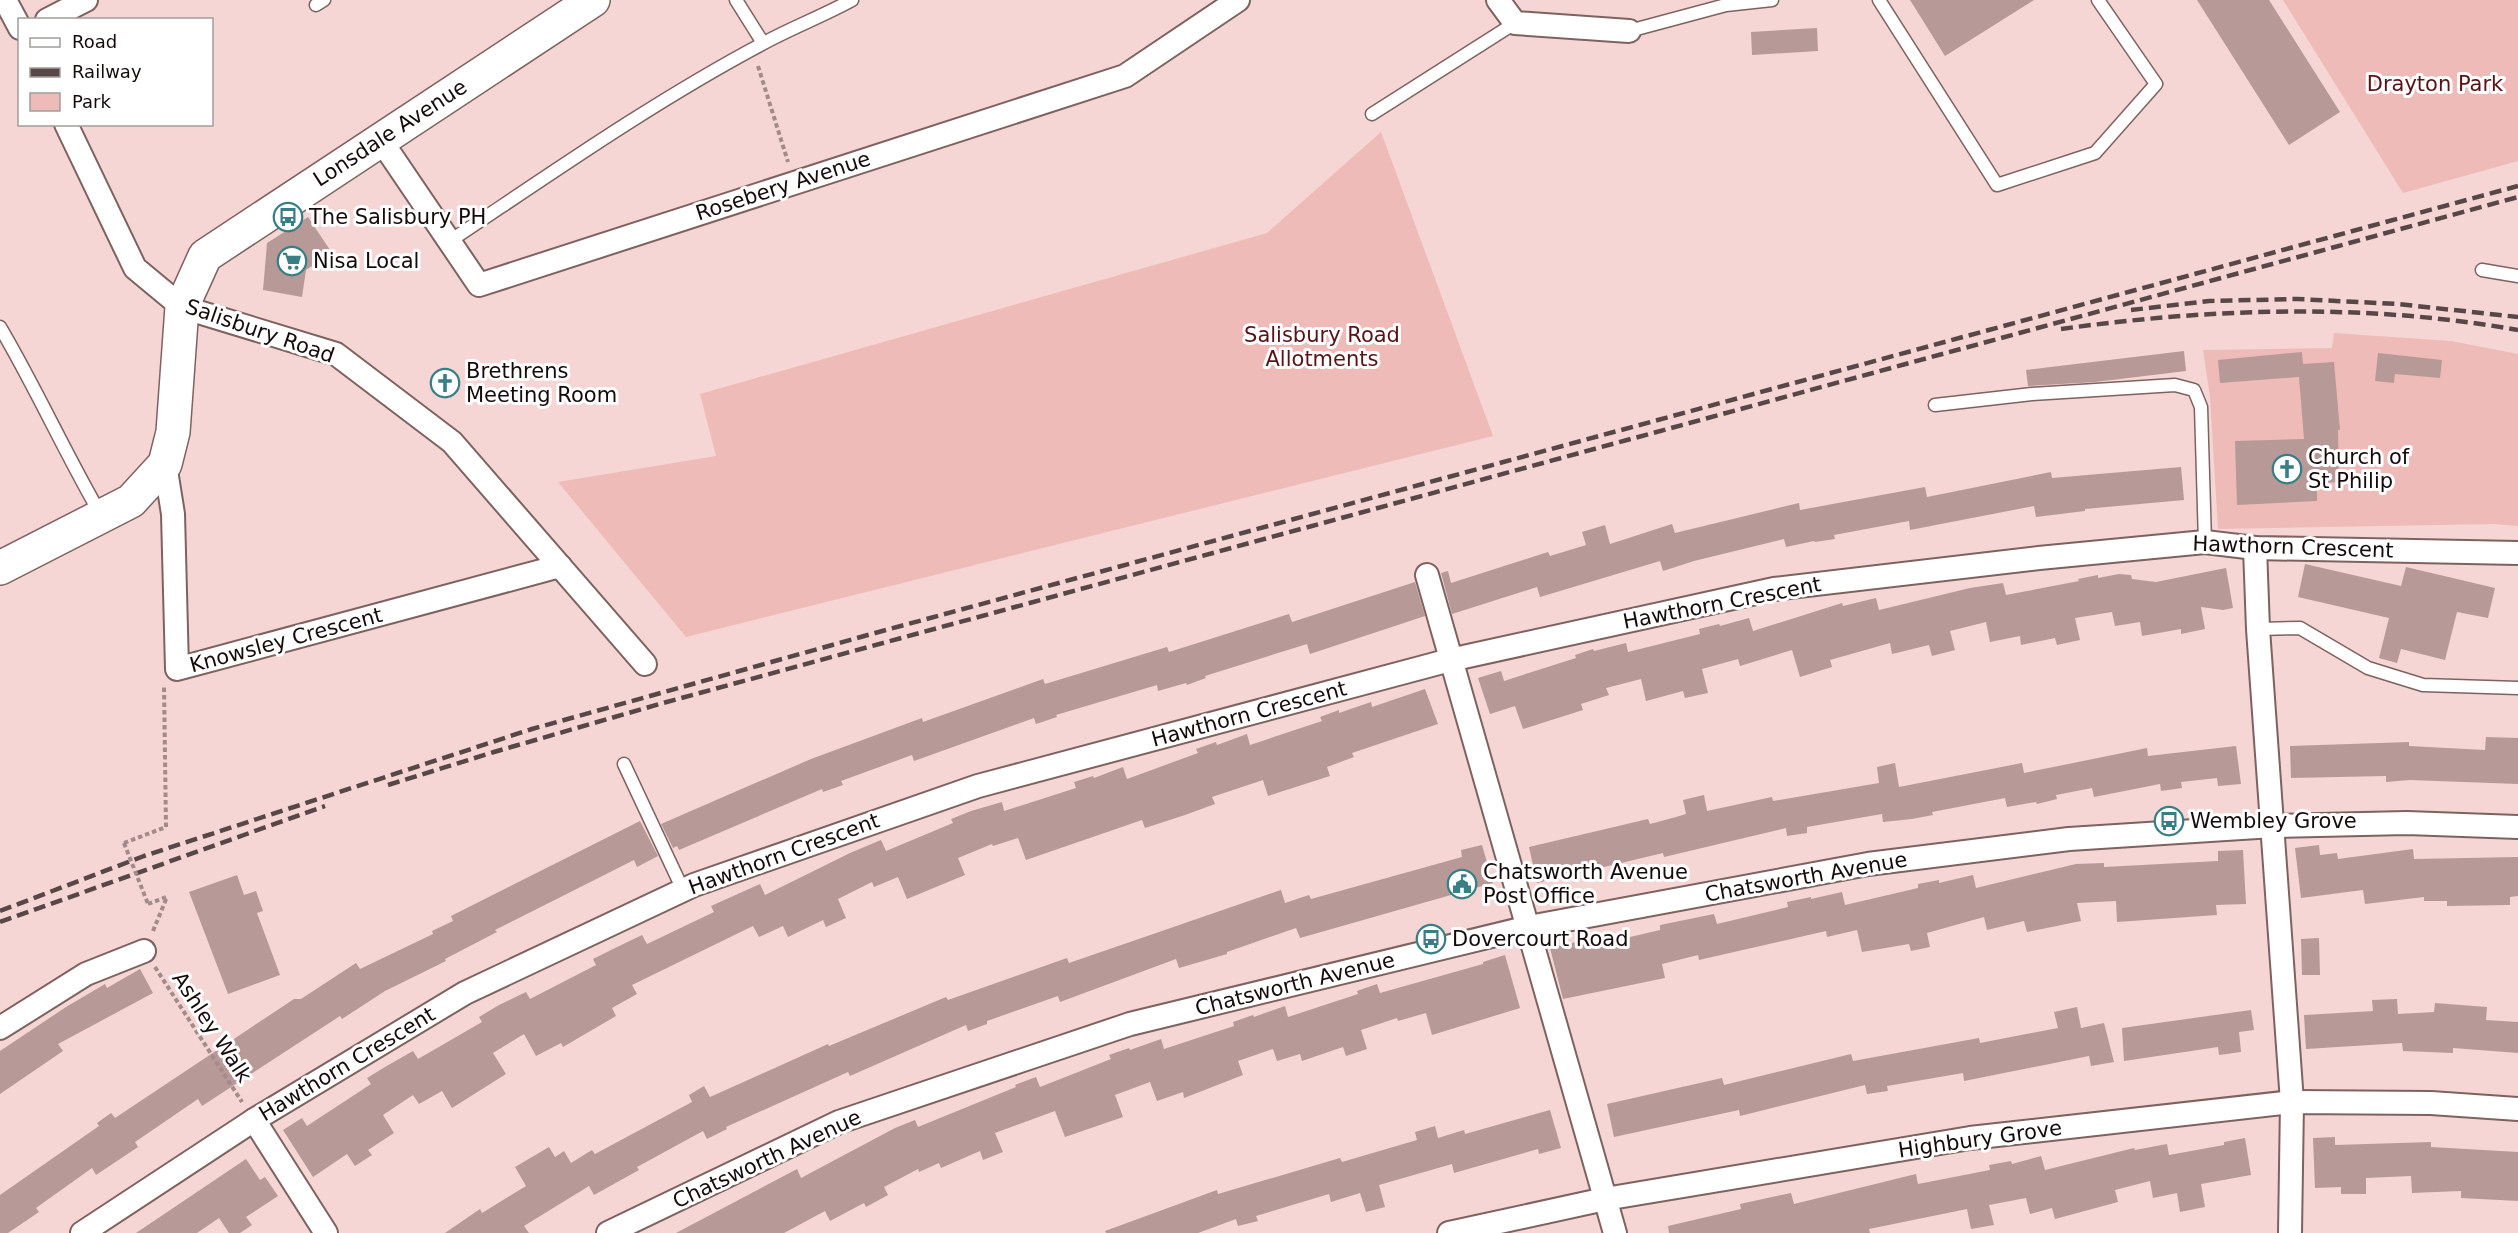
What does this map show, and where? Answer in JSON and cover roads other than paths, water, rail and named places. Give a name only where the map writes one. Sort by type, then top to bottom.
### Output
[{"type":"street","points":[[5,0],[18,23]]},
{"type":"street","points":[[51,18],[86,0]]},
{"type":"street","name":"Lonsdale Avenue","points":[[182,307],[205,256],[593,0]]},
{"type":"street","name":"Rosebery Avenue","points":[[380,139],[479,285],[1125,76],[1238,0]]},
{"type":"street","points":[[1498,0],[1515,24],[1629,31]]},
{"type":"street","name":"Salisbury Road","points":[[67,126],[135,268],[182,307],[336,354],[452,442],[645,664]]},
{"type":"street","points":[[0,568],[131,501],[165,464],[173,432],[182,307]]},
{"type":"street","name":"Knowsley Crescent","points":[[165,464],[173,514],[177,669],[560,566]]},
{"type":"street","name":"Hawthorn Crescent","points":[[82,1233],[254,1120],[465,993],[683,890],[978,786],[1450,660],[1774,589],[2039,558],[2205,542],[2255,548],[2518,553]]},
{"type":"street","points":[[2255,548],[2258,629],[2292,1102],[2290,1233]]},
{"type":"street","points":[[1426,575],[1529,927],[1615,1233]]},
{"type":"street","name":"Chatsworth Avenue","points":[[608,1233],[840,1122],[1130,1024],[1529,927],[1868,864],[2069,839],[2273,826],[2407,823],[2518,827]]},
{"type":"street","points":[[0,1028],[86,974],[144,951]]},
{"type":"street","name":"Highbury Grove","points":[[1449,1233],[1605,1198],[1970,1138],[2292,1102],[2431,1103],[2518,1109]]},
{"type":"street","points":[[254,1120],[326,1233]]},
{"type":"lane","points":[[736,0],[758,46]]},
{"type":"lane","points":[[450,241],[608,135],[758,46],[819,19],[852,0]]},
{"type":"lane","points":[[1629,31],[1726,5],[1772,0]]},
{"type":"lane","points":[[1879,0],[1997,185],[2095,153],[2156,84],[2098,0]]},
{"type":"lane","points":[[1372,114],[1515,24]]},
{"type":"lane","points":[[2482,270],[2518,276]]},
{"type":"lane","points":[[0,327],[24,367],[70,461],[102,516]]},
{"type":"lane","points":[[1935,405],[2032,394],[2175,385],[2194,390],[2201,407],[2205,542]]},
{"type":"lane","points":[[2258,629],[2300,628],[2368,668],[2423,685],[2518,688]]},
{"type":"lane","points":[[624,764],[683,890]]},
{"type":"railway","points":[[0,911],[144,856],[532,729],[875,633],[2518,186]]},
{"type":"railway","points":[[388,785],[663,703],[2518,197]]},
{"type":"railway","points":[[2131,310],[2209,301],[2297,299],[2398,304],[2518,317]]},
{"type":"railway","points":[[2061,329],[2175,316],[2347,312],[2461,321],[2518,330]]},
{"type":"railway","points":[[0,922],[325,806]]},
{"type":"place","name":"The Salisbury PH","points":[[288,217]]},
{"type":"place","name":"Nisa Local","points":[[292,261]]},
{"type":"place","name":"Brethrens Meeting Room","points":[[445,383]]},
{"type":"place","name":"Church of St Philip","points":[[2287,469]]},
{"type":"place","name":"Wembley Grove","points":[[2169,821]]},
{"type":"place","name":"Chatsworth Avenue Post Office","points":[[1462,884]]},
{"type":"place","name":"Dovercourt Road","points":[[1431,939]]},
{"type":"park label","name":"Drayton Park","points":[[2435,84]]},
{"type":"park label","name":"Salisbury Road Allotments","points":[[1322,347]]}]
